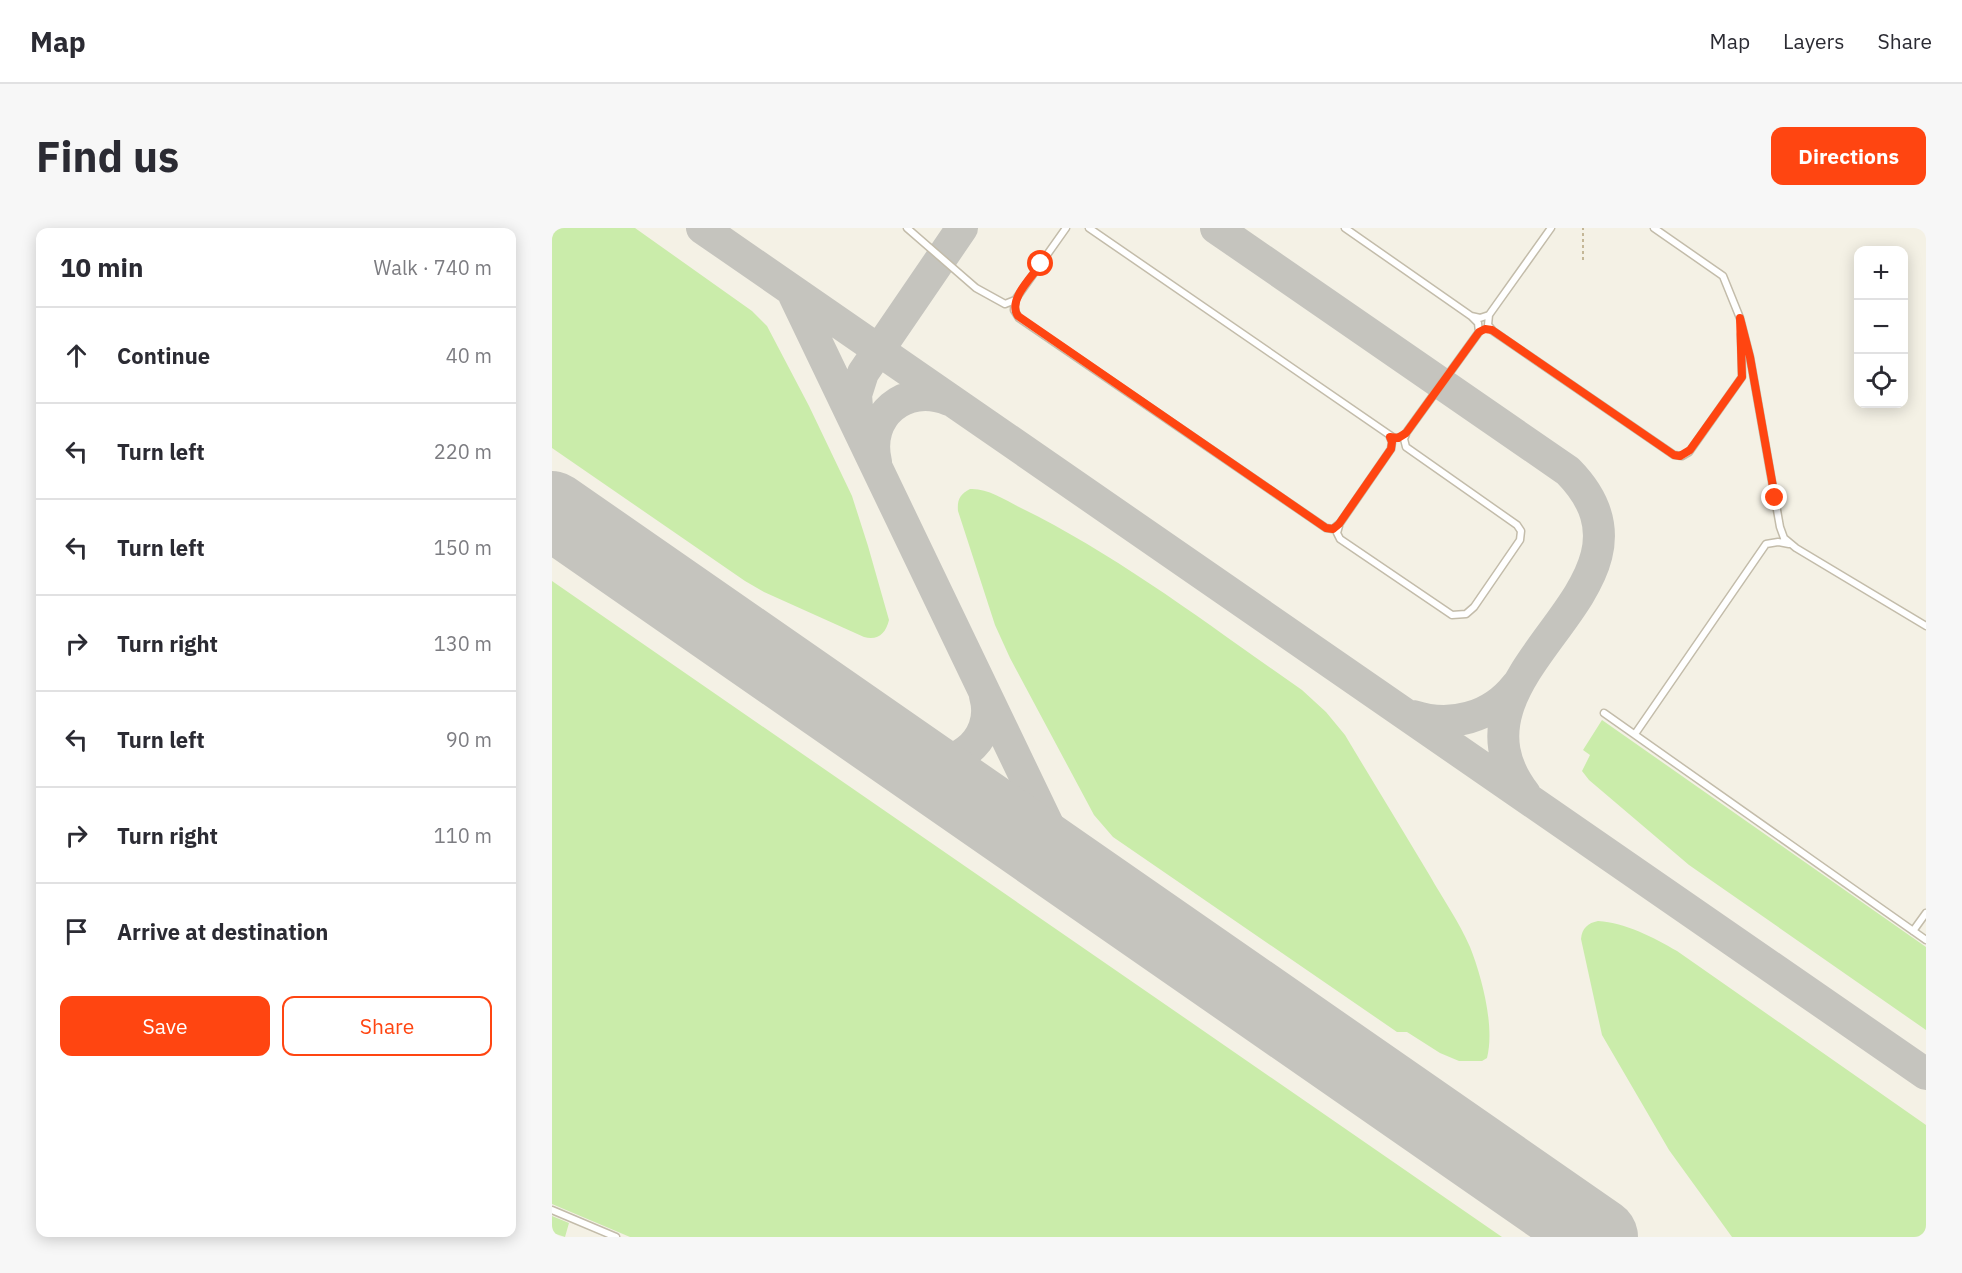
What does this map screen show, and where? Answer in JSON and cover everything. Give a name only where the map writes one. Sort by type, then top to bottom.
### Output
[{"type":"lane","points":[[907,228],[976,288],[1000,304],[1010,304],[1015,300],[1066,228]]},
{"type":"lane","points":[[1089,228],[1390,437],[1398,438],[1406,433]]},
{"type":"lane","points":[[1345,228],[1471,316],[1478,323],[1479,332]]},
{"type":"lane","points":[[1551,228],[1489,315],[1488,325],[1494,332],[1674,455],[1680,456],[1690,450],[1742,377],[1740,318]]},
{"type":"lane","points":[[1654,228],[1723,276],[1740,318],[1750,357],[1781,530],[1784,538],[1794,547]]},
{"type":"lane","points":[[1015,300],[1014,310],[1020,318],[1231,464],[1326,528],[1333,529],[1340,523]]},
{"type":"lane","points":[[1471,316],[1482,318],[1489,315]]},
{"type":"lane","points":[[1408,448],[1404,441],[1406,433],[1479,332],[1485,329],[1494,332]]},
{"type":"lane","points":[[1390,437],[1391,449],[1340,523],[1337,531],[1340,539],[1452,615],[1466,614],[1474,607],[1520,540],[1521,531],[1517,525],[1408,448],[1399,446],[1391,449]]},
{"type":"lane","points":[[1635,734],[1766,544],[1783,542],[1794,547],[1926,627]]},
{"type":"lane","points":[[1604,713],[1926,940]]},
{"type":"lane","points":[[1913,931],[1926,913]]},
{"type":"lane","points":[[552,1210],[615,1237]]},
{"type":"path","points":[[1583,228],[1583,260]]},
{"type":"green space","points":[[552,228],[635,228],[752,311],[767,326],[852,496],[889,620],[881,635],[873,638],[864,637],[764,592],[552,448]]},
{"type":"green space","points":[[970,489],[983,490],[1003,498],[1094,548],[1302,690],[1326,712],[1345,735],[1451,911],[1470,947],[1486,1002],[1489,1032],[1487,1058],[1482,1061],[1459,1061],[1440,1053],[1407,1032],[1397,1032],[1113,837],[1094,815],[1010,658],[995,625],[958,511],[960,498]]},
{"type":"green space","points":[[552,581],[1502,1237],[630,1237],[552,1204]]},
{"type":"green space","points":[[1602,720],[1926,947],[1926,1030],[1689,865],[1589,780],[1582,771],[1590,755],[1583,750]]},
{"type":"green space","points":[[1598,921],[1629,928],[1677,951],[1926,1125],[1926,1237],[1732,1237],[1669,1150],[1602,1035],[1581,939],[1586,927]]},
{"type":"green space","points":[[552,1216],[569,1223],[565,1237],[556,1234],[552,1237]]},
{"type":"taxiway","points":[[702,228],[1926,1074]]},
{"type":"taxiway","points":[[858,420],[856,395],[863,373],[962,228]]},
{"type":"taxiway","points":[[1216,228],[1568,471],[1596,514],[1597,554],[1580,592],[1527,668],[1508,708],[1504,749],[1525,794]]},
{"type":"taxiway","points":[[794,295],[1065,860],[1082,878]]},
{"type":"taxiway","points":[[876,462],[874,445],[877,430],[883,417],[892,407],[917,396],[933,396],[949,400]]},
{"type":"taxiway","points":[[1413,716],[1441,721],[1469,718],[1495,706],[1516,686]]},
{"type":"taxiway","points":[[908,758],[924,763],[939,763],[954,759],[967,751],[977,740],[984,727],[987,712],[985,696]]},
{"type":"runway","points":[[552,510],[1599,1237]]},
{"type":"route","points":[[1041,264],[1015,300],[1014,310],[1018,316],[1326,528],[1333,529],[1339,524],[1391,449],[1390,437],[1398,438],[1406,433],[1479,332],[1485,329],[1492,330],[1674,455],[1682,456],[1688,453],[1742,377],[1740,318],[1750,357],[1775,498]]}]
